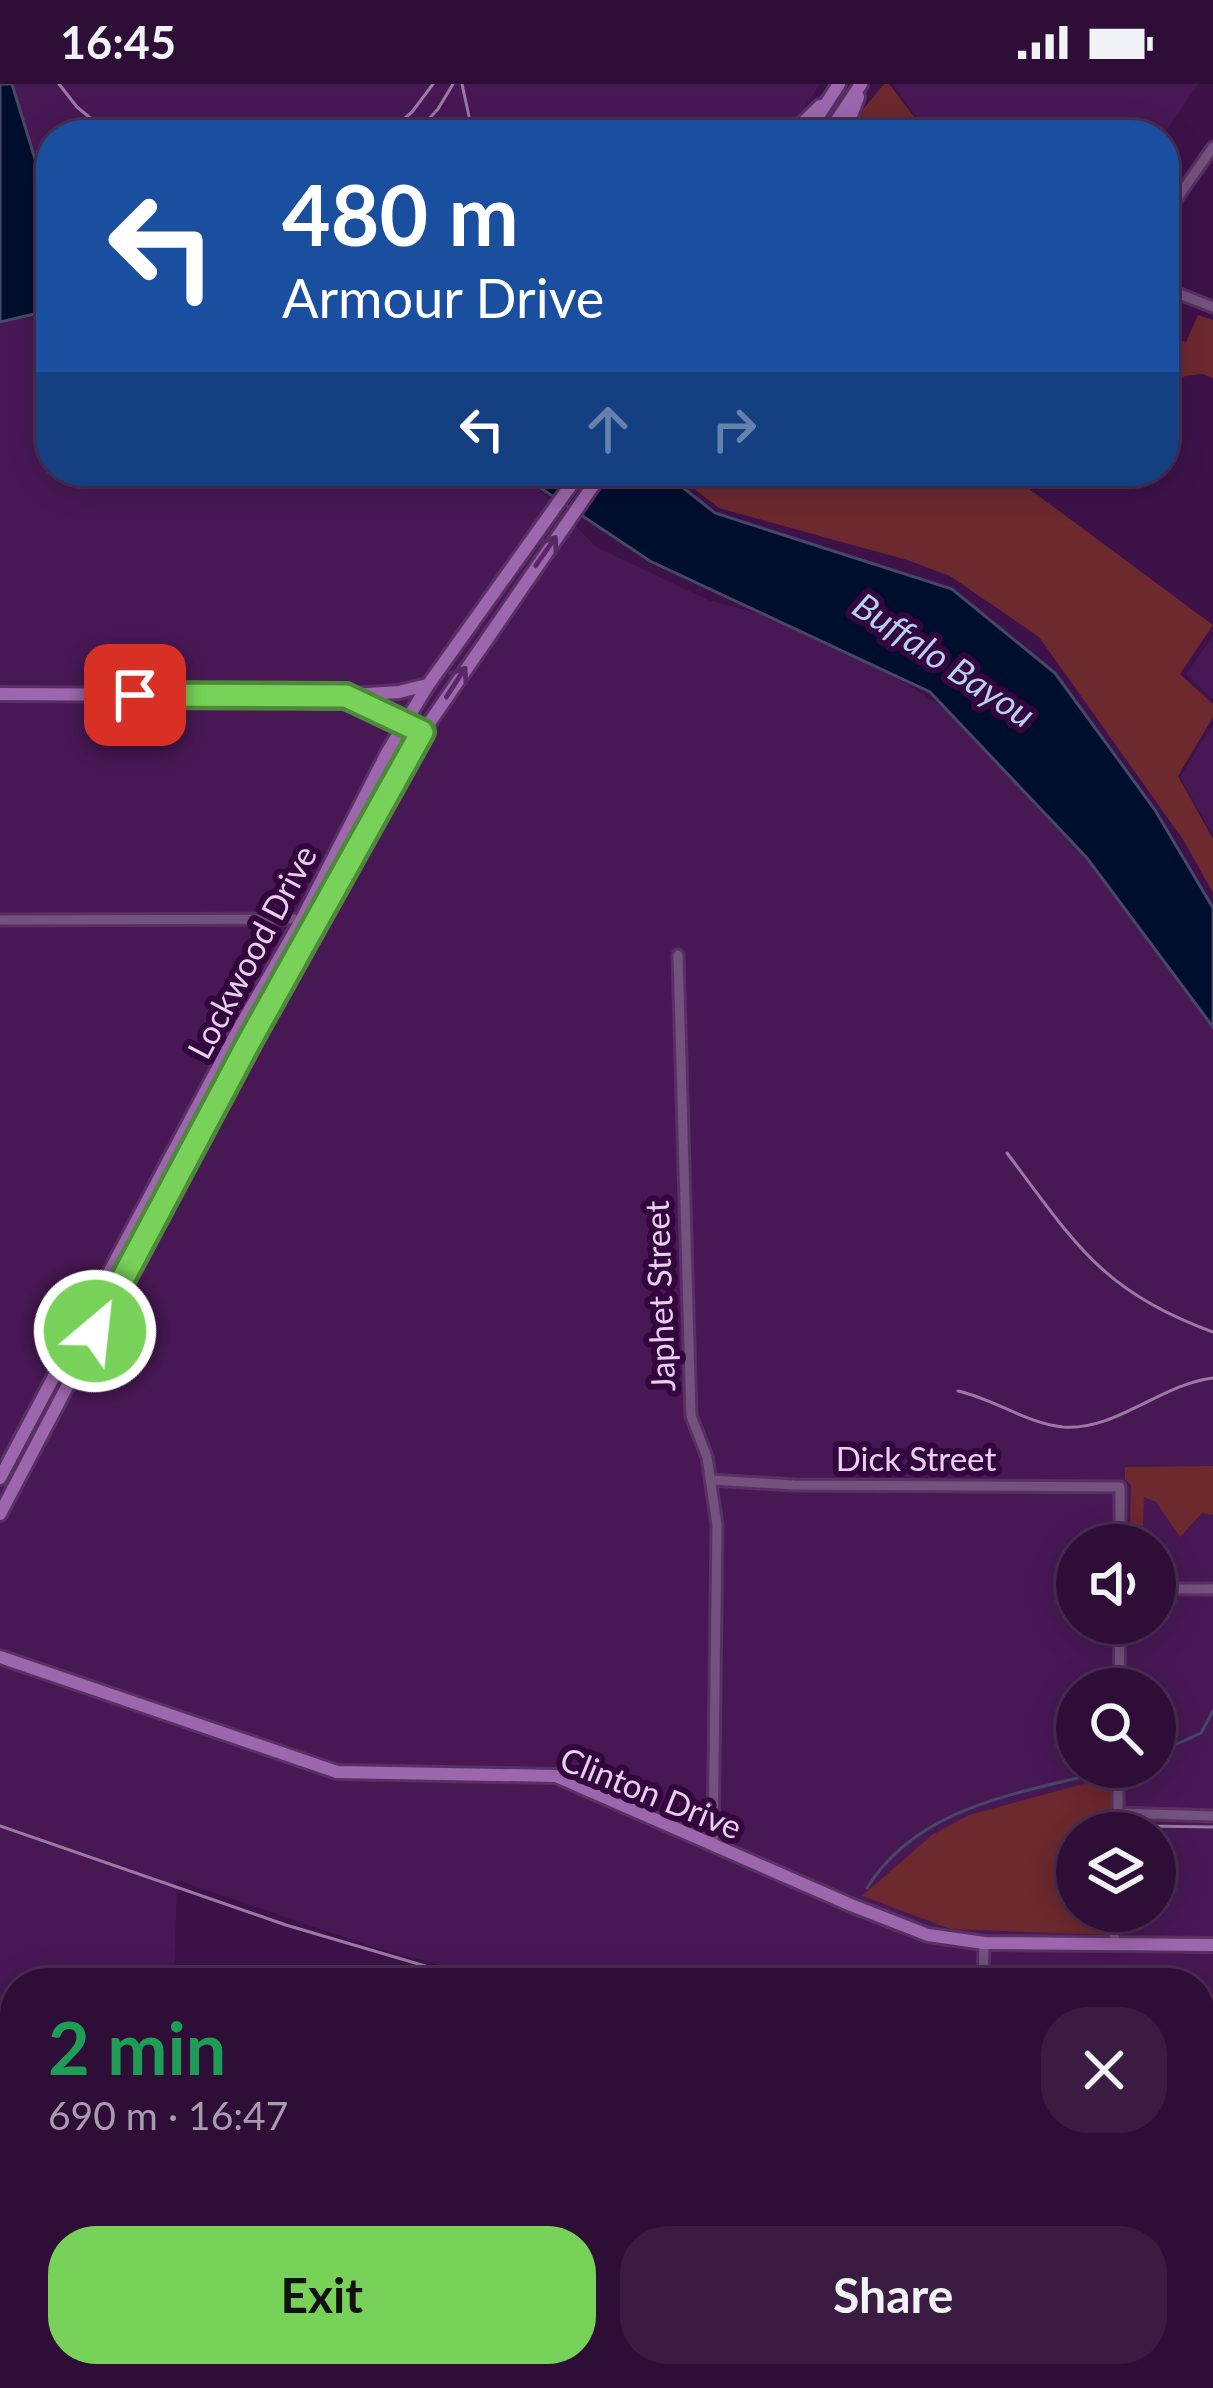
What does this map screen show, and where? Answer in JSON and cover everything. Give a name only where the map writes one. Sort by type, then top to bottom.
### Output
[{"type":"main road","points":[[816,120],[839,84]]},
{"type":"main road","points":[[837,120],[862,84]]},
{"type":"main road","points":[[849,120],[862,84]]},
{"type":"main road","points":[[807,120],[831,98]]},
{"type":"main road","name":"Lockwood Drive","points":[[194,1132],[237,1032],[406,722],[570,486]]},
{"type":"main road","name":"Lockwood Drive","points":[[1,1510],[27,1443],[194,1132],[422,732],[592,486]]},
{"type":"main road","points":[[0,694],[346,696],[428,685]]},
{"type":"main road","points":[[346,696],[422,732]]},
{"type":"main road","points":[[237,1032],[250,1040]]},
{"type":"main road","name":"Lockwood Drive","points":[[0,1478],[27,1443]]},
{"type":"main road","name":"Clinton Drive","points":[[0,1657],[337,1772],[556,1776],[928,1935],[984,1943],[1213,1945]]},
{"type":"street","points":[[1179,196],[1213,147]]},
{"type":"street","points":[[1179,294],[1213,307]]},
{"type":"street","points":[[0,920],[302,919],[322,911]]},
{"type":"street","name":"Japhet Street","points":[[678,956],[691,1416],[712,1480],[717,1525],[713,1846]]},
{"type":"street","name":"Dick Street","points":[[712,1480],[1120,1487],[1120,1524]]},
{"type":"street","points":[[1176,1589],[1213,1589]]},
{"type":"street","points":[[1118,1788],[1118,1809],[1213,1816]]},
{"type":"street","points":[[1114,1932],[1114,1945]]},
{"type":"street","points":[[983,1968],[984,1943]]},
{"type":"shaded area","points":[[12,84],[820,84],[796,120],[36,120],[36,162]]},
{"type":"shaded area","points":[[889,84],[917,120],[858,120]]},
{"type":"shaded area","points":[[893,84],[1198,84],[1173,120],[918,120]]},
{"type":"shaded area","points":[[36,311],[36,486],[536,486],[596,547],[708,600],[820,630],[948,710],[1087,858],[1213,1027],[1213,1968],[451,1968],[373,1947],[177,1880],[174,1968],[0,1968],[0,322]]},
{"type":"shaded area","points":[[1198,315],[1213,320],[1213,378],[1202,374],[1179,377],[1179,340],[1186,342]]},
{"type":"shaded area","points":[[690,486],[1025,486],[1213,625],[1180,674],[1213,704],[1213,717],[1178,776],[1213,839],[1213,893],[1184,841],[1039,637],[950,576],[719,508]]},
{"type":"shaded area","points":[[1213,636],[1213,699],[1186,674]]},
{"type":"shaded area","points":[[1213,725],[1213,835],[1180,777]]},
{"type":"shaded area","points":[[1213,1466],[1213,1515],[1202,1513],[1180,1537],[1176,1524],[1171,1524],[1156,1502],[1144,1497],[1143,1524],[1130,1524],[1131,1485],[1125,1480],[1125,1467]]},
{"type":"shaded area","points":[[1068,1788],[1112,1788],[1113,1812],[1056,1812],[1056,1932],[1110,1935],[951,1929],[862,1896],[932,1835],[969,1815]]},
{"type":"water","points":[[0,84],[12,84],[36,162],[36,314],[0,322]]},
{"type":"water","name":"Buffalo Bayou","points":[[538,486],[681,486],[715,513],[952,589],[1055,673],[1155,810],[1213,908],[1213,1027],[1087,858],[930,692],[650,561]]},
{"type":"waterway","points":[[1176,1744],[1201,1733],[1213,1711]]},
{"type":"waterway","points":[[867,1888],[916,1836],[946,1819],[1056,1783]]},
{"type":"railway","points":[[59,84],[93,120]]},
{"type":"railway","points":[[403,120],[433,84]]},
{"type":"railway","points":[[428,120],[453,84]]},
{"type":"railway","points":[[462,84],[470,120]]},
{"type":"railway","points":[[1007,1153],[1073,1239],[1117,1282],[1175,1317],[1213,1332]]},
{"type":"railway","points":[[958,1391],[1049,1425],[1083,1426],[1213,1378]]},
{"type":"railway","points":[[0,1826],[286,1925],[432,1968]]},
{"type":"railway","points":[[1176,1826],[1213,1827]]},
{"type":"route","points":[[95,1331],[422,732],[346,696],[135,695]]}]
